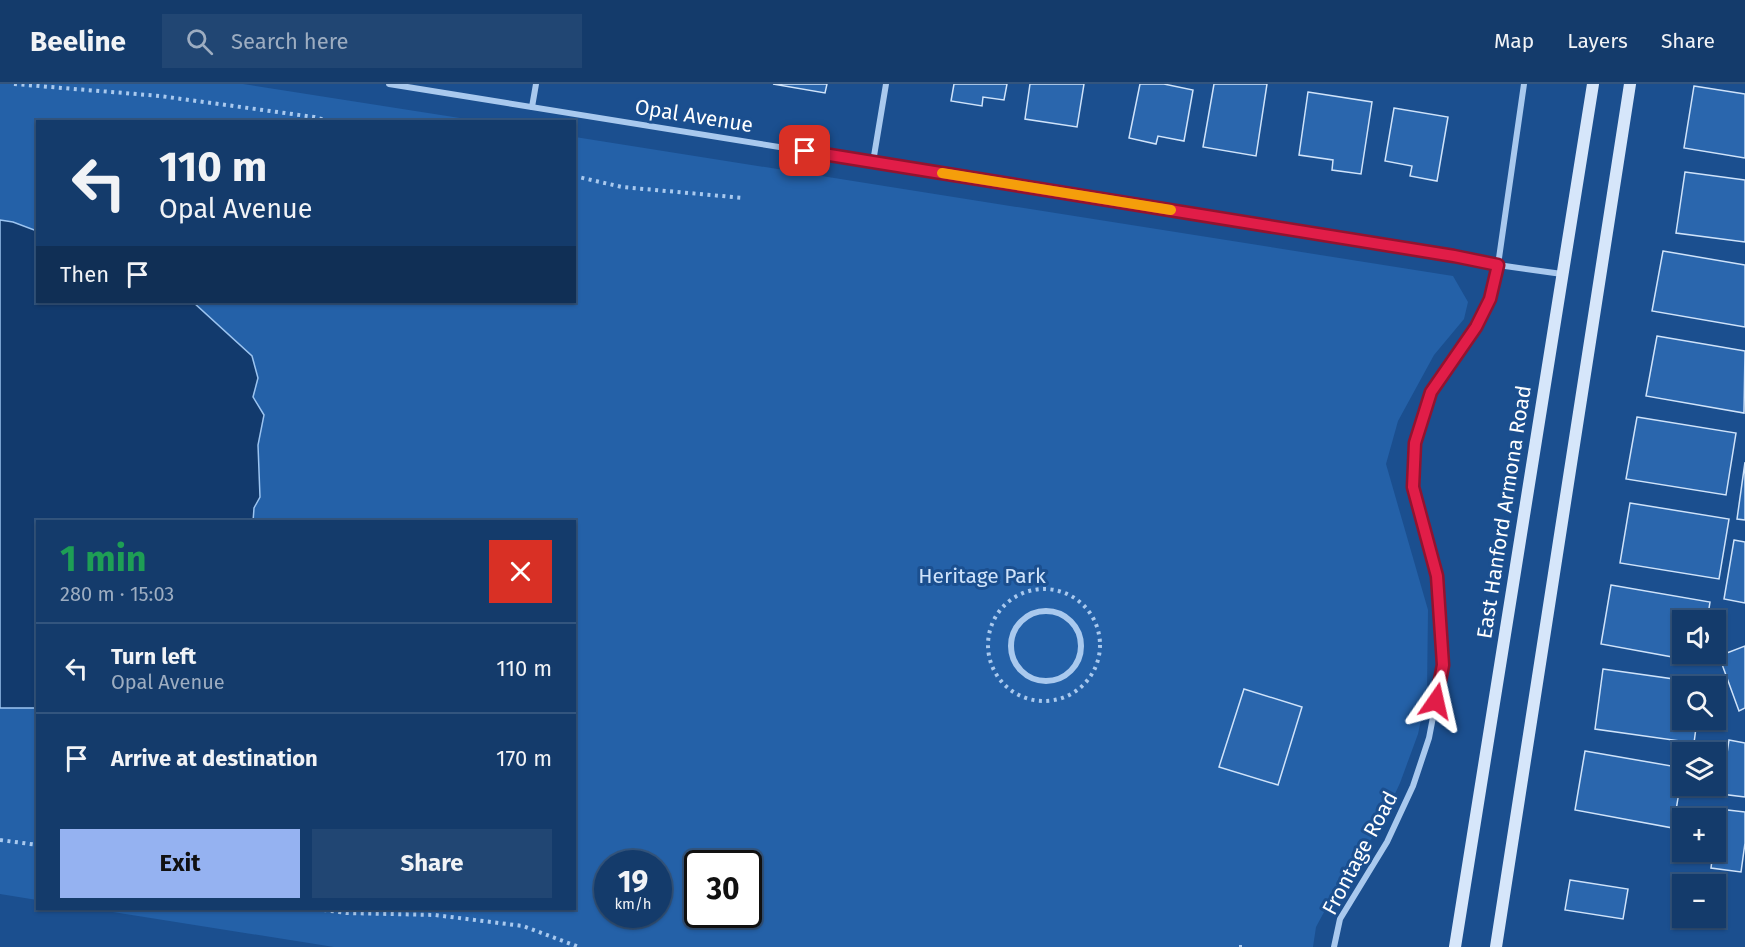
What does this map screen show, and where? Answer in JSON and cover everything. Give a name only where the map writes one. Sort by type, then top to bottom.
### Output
[{"type":"main road","name":"East Hanford Armona Road","points":[[1455,947],[1593,84]]},
{"type":"main road","points":[[1496,947],[1630,84]]},
{"type":"street","name":"Opal Avenue","points":[[390,84],[1562,274]]},
{"type":"street","points":[[532,107],[536,84]]},
{"type":"street","points":[[873,162],[886,84]]},
{"type":"street","name":"Frontage Road","points":[[1334,947],[1340,919],[1387,842],[1413,786],[1429,738],[1443,665],[1437,576],[1413,487],[1415,443],[1431,392],[1476,327],[1490,299],[1498,265],[1524,84]]},
{"type":"street","points":[[1052,611],[1071,621],[1076,627],[1081,650],[1078,660],[1065,676],[1055,680],[1034,680],[1017,667],[1012,658],[1011,637],[1015,627],[1031,613],[1052,611]]},
{"type":"path","points":[[14,84],[159,96],[326,120]]},
{"type":"path","points":[[576,176],[622,187],[744,198]]},
{"type":"path","points":[[1042,589],[1059,591],[1073,597],[1093,616],[1098,628],[1100,644],[1093,674],[1083,686],[1059,700],[1043,702],[1027,699],[1012,692],[1000,681],[988,653],[993,623],[1001,610],[1012,599],[1026,592],[1042,589]]},
{"type":"path","points":[[0,840],[36,845]]},
{"type":"path","points":[[324,910],[346,913],[435,915],[523,926],[579,947]]},
{"type":"green space","name":"Heritage Park","points":[[0,84],[243,84],[473,120],[36,120],[36,303],[576,303],[576,137],[1453,276],[1468,302],[1464,319],[1434,355],[1398,421],[1386,464],[1428,610],[1427,691],[1418,734],[1400,783],[1380,826],[1331,899],[1316,927],[1313,947],[334,947],[100,910],[576,910],[576,520],[36,520],[36,900],[0,894]]},
{"type":"shaded area","points":[[0,220],[36,231],[36,303],[194,303],[252,356],[258,378],[253,397],[264,415],[258,445],[260,497],[254,508],[253,520],[36,520],[36,708],[0,708]]},
{"type":"building","points":[[773,84],[827,84],[825,93]]},
{"type":"building","points":[[954,84],[1007,84],[1004,100],[983,97],[982,106],[951,101]]},
{"type":"building","points":[[1030,84],[1084,84],[1077,127],[1025,119]]},
{"type":"building","points":[[1140,84],[1164,84],[1193,90],[1184,141],[1158,136],[1156,144],[1129,138]]},
{"type":"building","points":[[1214,84],[1267,84],[1256,156],[1203,147]]},
{"type":"building","points":[[1694,86],[1745,94],[1745,158],[1684,148]]},
{"type":"building","points":[[1308,92],[1372,102],[1361,174],[1332,170],[1333,160],[1299,155]]},
{"type":"building","points":[[1394,108],[1448,117],[1437,181],[1410,176],[1412,166],[1385,161]]},
{"type":"building","points":[[1685,172],[1745,180],[1745,242],[1676,233]]},
{"type":"building","points":[[1663,251],[1745,265],[1745,327],[1652,311]]},
{"type":"building","points":[[1657,336],[1745,351],[1744,413],[1646,396]]},
{"type":"building","points":[[1637,417],[1736,433],[1726,495],[1626,479]]},
{"type":"building","points":[[1745,462],[1745,520],[1737,519]]},
{"type":"building","points":[[1630,503],[1729,519],[1719,579],[1620,563]]},
{"type":"building","points":[[1734,540],[1745,542],[1745,603],[1724,599]]},
{"type":"building","points":[[1611,585],[1710,602],[1709,610],[1672,610],[1672,657],[1601,644]]},
{"type":"building","points":[[1745,646],[1745,708],[1739,711],[1722,664],[1726,664],[1726,653]]},
{"type":"building","points":[[1603,669],[1672,679],[1672,730],[1696,730],[1694,742],[1687,742],[1595,729]]},
{"type":"building","points":[[1244,689],[1302,707],[1278,785],[1219,767]]},
{"type":"building","points":[[1729,740],[1745,743],[1745,797],[1726,795],[1726,760]]},
{"type":"building","points":[[1585,751],[1672,766],[1672,796],[1678,796],[1676,808],[1672,808],[1672,828],[1575,810]]},
{"type":"building","points":[[1726,810],[1745,812],[1745,843],[1741,872],[1711,868],[1712,862],[1726,862]]},
{"type":"building","points":[[1570,880],[1628,889],[1623,919],[1565,910]]},
{"type":"slow traffic","points":[[942,173],[1171,210]]},
{"type":"route","points":[[805,151],[1498,265],[1490,299],[1476,327],[1431,392],[1415,443],[1413,487],[1437,576],[1443,665],[1436,701]]}]
